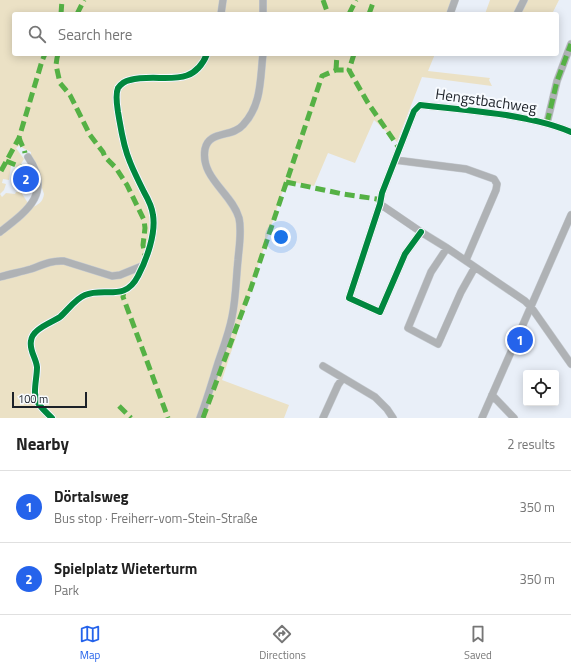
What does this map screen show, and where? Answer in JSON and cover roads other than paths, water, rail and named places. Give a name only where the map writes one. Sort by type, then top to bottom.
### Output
[{"type":"street","points":[[221,12],[223,0]]},
{"type":"street","points":[[263,0],[263,12]]},
{"type":"street","points":[[451,12],[455,0]]},
{"type":"street","points":[[519,12],[524,0]]},
{"type":"street","points":[[547,123],[557,81],[571,44]]},
{"type":"street","points":[[52,418],[38,403],[35,396],[37,367],[30,344],[33,334],[37,330],[58,318],[84,295],[98,292],[116,293],[127,289],[136,280],[151,242],[153,215],[151,206],[130,163],[125,147],[121,132],[117,92],[124,82],[134,79],[147,77],[177,78],[188,75],[202,65],[206,56]]},
{"type":"street","points":[[200,418],[210,393],[232,317],[240,231],[236,210],[215,183],[208,171],[205,162],[206,144],[210,138],[236,131],[244,124],[252,112],[259,95],[263,56]]},
{"type":"street","name":"Hengstbachweg","points":[[395,160],[414,111],[420,105],[457,108],[530,119],[547,123],[571,132]]},
{"type":"street","points":[[0,232],[30,206],[38,191],[38,183],[34,166],[28,157]]},
{"type":"street","points":[[421,232],[405,254],[380,312],[349,298],[380,204],[382,193],[395,160],[466,169],[494,179],[497,184],[496,190],[466,260]]},
{"type":"street","points":[[380,204],[466,260],[525,301],[531,307],[571,364]]},
{"type":"street","points":[[482,418],[571,215]]},
{"type":"street","points":[[448,248],[431,272],[408,328],[438,344],[460,292],[475,267]]},
{"type":"street","points":[[0,277],[58,261],[64,261],[112,276],[120,275],[142,266]]},
{"type":"street","points":[[323,366],[375,397],[387,409],[393,418]]},
{"type":"street","points":[[323,418],[338,385],[343,378]]},
{"type":"street","points":[[492,395],[514,418]]},
{"type":"place","name":"Spielplatz Wieterturm","points":[[26,179]]},
{"type":"place","name":"Dörtalsweg","points":[[520,340]]}]
